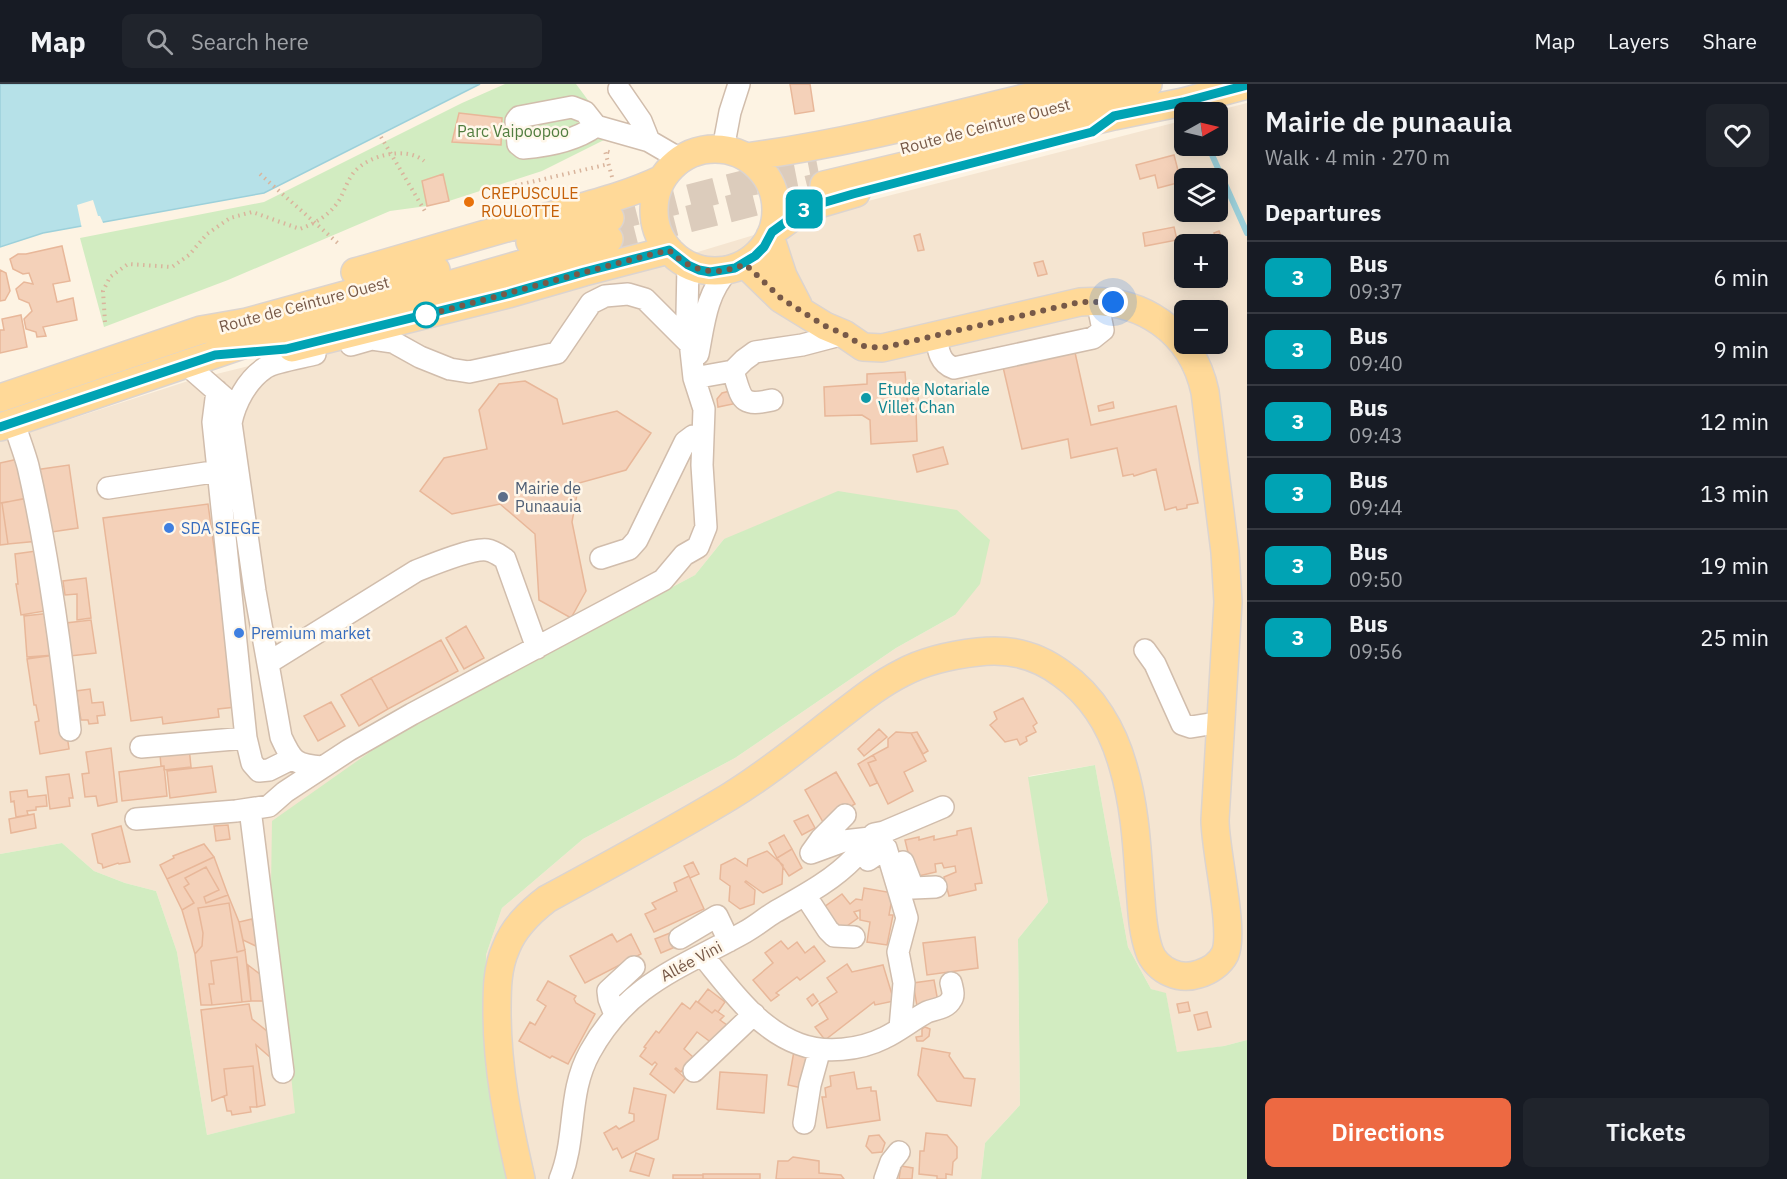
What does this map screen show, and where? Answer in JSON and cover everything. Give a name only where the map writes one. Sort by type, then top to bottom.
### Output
[{"type":"main road","points":[[201,330],[237,306],[618,198],[671,169],[699,150],[736,153],[788,151],[880,133],[1083,84]]},
{"type":"main road","points":[[771,234],[805,208],[1092,132],[1116,104],[1090,84]]},
{"type":"main road","name":"Route de Ceinture Ouest","points":[[1116,104],[1148,84]]},
{"type":"main road","name":"Route de Ceinture Ouest","points":[[823,176],[926,142],[1116,104],[1183,102],[1247,85]]},
{"type":"main road","points":[[671,169],[655,197],[654,216],[658,234],[678,258],[710,272],[736,267],[764,247],[771,234],[776,215],[775,198],[770,182],[760,168],[736,153]]},
{"type":"main road","name":"Route de Ceinture Ouest","points":[[0,398],[201,330],[279,313],[447,267],[610,228],[282,332],[7,424]]},
{"type":"main road","points":[[771,234],[779,266],[800,309]]},
{"type":"main road","points":[[215,355],[286,349],[462,306],[678,258]]},
{"type":"main road","points":[[521,1179],[501,1080],[497,987],[502,960],[509,941],[526,918],[547,899],[730,796],[773,767],[876,688],[925,662],[955,654],[989,650],[1009,651],[1038,659],[1063,674],[1083,692],[1104,720],[1117,747],[1128,783],[1135,826],[1144,928],[1154,960],[1167,972],[1178,975],[1197,975],[1216,965],[1225,954],[1228,936],[1215,837],[1227,634],[1226,569],[1202,378],[1193,358],[1179,338],[1158,320],[1129,306],[1097,300],[882,348],[863,346],[825,326],[736,267]]},
{"type":"street","points":[[736,153],[730,112],[739,84]]},
{"type":"street","points":[[619,89],[641,121],[650,141],[671,169]]},
{"type":"street","points":[[596,126],[650,141]]},
{"type":"street","points":[[136,819],[269,806],[322,767],[412,714],[663,580],[684,555],[698,547],[706,527],[702,465],[704,409],[694,378],[686,285],[678,258]]},
{"type":"street","points":[[694,378],[709,297],[717,281],[736,267]]},
{"type":"street","points":[[372,339],[393,342],[420,357],[450,369],[469,372],[557,353],[591,303],[605,296],[627,294],[645,299],[690,344]]},
{"type":"street","points":[[936,335],[941,358],[946,365],[954,368],[1093,338],[1103,330],[1097,300]]},
{"type":"street","points":[[322,767],[304,766],[291,759],[281,737],[255,591],[231,423],[234,406],[243,391],[266,367],[446,321],[462,306]]},
{"type":"street","points":[[694,378],[733,371],[755,352],[802,345],[844,334]]},
{"type":"street","points":[[187,365],[234,406]]},
{"type":"street","points":[[733,371],[742,399],[746,402],[752,404],[772,400]]},
{"type":"street","points":[[217,391],[213,422],[246,738],[252,763],[259,771],[269,770],[291,759]]},
{"type":"street","points":[[7,424],[27,464],[48,570],[70,730]]},
{"type":"street","points":[[601,558],[629,549],[637,540],[685,442],[693,436],[703,436]]},
{"type":"street","points":[[108,488],[219,471]]},
{"type":"street","points":[[268,663],[416,571],[437,562],[485,550],[505,559],[510,567],[537,648]]},
{"type":"street","points":[[1145,650],[1155,664],[1182,724],[1191,727],[1222,722]]},
{"type":"street","points":[[141,747],[246,738]]},
{"type":"street","points":[[845,815],[821,839],[811,853],[844,841],[877,835],[943,807]]},
{"type":"street","points":[[250,809],[283,1072]]},
{"type":"street","points":[[877,835],[896,843],[913,888],[936,887]]},
{"type":"street","name":"Allée Vini","points":[[560,1179],[565,1167],[574,1097],[578,1083],[588,1054],[615,1015],[661,976],[729,941],[838,873],[877,835]]},
{"type":"street","points":[[868,860],[886,848],[907,918],[898,952],[904,983],[900,1028]]},
{"type":"street","points":[[805,895],[834,936],[854,937]]},
{"type":"street","points":[[680,938],[717,916],[729,941]]},
{"type":"street","points":[[703,956],[724,983],[754,1014],[786,1038],[801,1045],[820,1049],[853,1048],[883,1039],[929,1012],[946,1005],[952,999],[951,982]]},
{"type":"street","points":[[615,1015],[608,991],[634,967]]},
{"type":"street","points":[[694,1071],[754,1014]]},
{"type":"street","points":[[804,1123],[810,1085],[820,1049]]},
{"type":"street","points":[[885,1179],[891,1162],[898,1152]]},
{"type":"path","points":[[381,137],[426,213]]},
{"type":"path","points":[[105,322],[103,291],[110,277],[128,264],[172,267],[189,255],[207,234],[230,218],[252,212],[300,229],[316,223],[338,201],[357,169],[371,161],[392,154],[405,154],[424,161]]},
{"type":"path","points":[[492,191],[609,164]]},
{"type":"path","points":[[260,174],[340,245]]},
{"type":"shaded area","points":[[1247,103],[1247,1040],[1177,1053],[1166,994],[1151,989],[1128,947],[1095,765],[1029,776],[1048,902],[1018,939],[1020,1105],[985,1143],[981,1179],[508,1179],[485,1059],[486,955],[502,908],[583,839],[735,758],[896,648],[955,615],[724,539],[695,575],[394,735],[271,887],[296,1113],[207,1135],[177,952],[156,891],[125,883],[94,871],[62,843],[0,854],[0,442],[188,381],[648,267],[860,203],[1174,123],[1174,156],[1228,156],[1228,108]]},
{"type":"green space","name":"Parc Vaipoopoo","points":[[505,84],[576,84],[614,135],[542,171],[449,201],[390,211],[228,280],[104,327],[80,238],[264,202],[462,103]]},
{"type":"green space","points":[[838,491],[957,510],[990,540],[980,584],[955,615],[896,648],[735,758],[583,839],[502,908],[486,955],[485,1059],[508,1179],[0,1179],[0,854],[62,843],[94,871],[125,883],[156,891],[177,952],[207,1135],[295,1113],[271,887],[272,821],[394,735],[695,575],[724,539]]},
{"type":"green space","points":[[1095,765],[1128,947],[1151,989],[1166,993],[1177,1052],[1224,1046],[1247,1040],[1247,1179],[981,1179],[985,1143],[1020,1105],[1018,939],[1048,902],[1028,777]]},
{"type":"water","points":[[0,84],[480,84],[264,193],[43,233],[0,247]]},
{"type":"pier","points":[[93,200],[98,216],[104,225],[82,229],[77,205]]},
{"type":"building","points":[[790,84],[810,84],[814,111],[795,114]]},
{"type":"building","points":[[459,113],[502,118],[501,145],[452,142]]},
{"type":"building","points":[[1174,155],[1177,168],[1174,168],[1174,184],[1158,188],[1155,175],[1140,179],[1136,165]]},
{"type":"building","points":[[443,174],[449,201],[427,206],[422,181]]},
{"type":"building","points":[[1174,227],[1176,234],[1174,241],[1145,246],[1143,233]]},
{"type":"building","points":[[920,234],[924,250],[918,251],[914,236]]},
{"type":"building","points":[[62,246],[70,281],[53,284],[57,302],[73,298],[77,320],[43,327],[46,336],[37,337],[36,332],[26,329],[24,319],[32,311],[29,303],[19,299],[16,289],[24,282],[33,284],[29,273],[23,274],[13,269],[10,259],[18,254]]},
{"type":"building","points":[[1043,261],[1047,274],[1038,276],[1034,263]]},
{"type":"building","points":[[0,270],[6,273],[10,291],[5,300],[0,301]]},
{"type":"building","points":[[21,315],[27,347],[0,353],[0,330],[4,330],[2,319]]},
{"type":"building","points":[[1074,348],[1091,425],[1176,406],[1198,503],[1187,505],[1187,508],[1177,510],[1176,507],[1165,510],[1156,469],[1134,476],[1133,474],[1123,476],[1117,448],[1071,458],[1068,439],[1022,449],[1003,367]]},
{"type":"building","name":"Etude Notariale Villet Chan","points":[[905,372],[908,410],[916,409],[917,441],[871,444],[870,420],[862,415],[825,416],[824,387],[867,384],[867,374]]},
{"type":"building","name":"Mairie de Punaauia","points":[[525,381],[557,399],[563,424],[617,411],[651,433],[626,470],[579,483],[572,522],[586,591],[571,618],[539,600],[535,534],[500,504],[452,514],[420,491],[444,458],[487,449],[479,410],[499,384]]},
{"type":"building","points":[[917,384],[919,409],[908,410],[906,385]]},
{"type":"building","points":[[730,391],[733,404],[718,407],[717,399],[722,393]]},
{"type":"building","points":[[1113,402],[1114,408],[1099,411],[1098,406]]},
{"type":"building","points":[[943,447],[948,464],[917,472],[913,455]]},
{"type":"building","points":[[23,458],[30,498],[0,503],[0,463]]},
{"type":"building","points":[[69,465],[78,528],[45,533],[35,470]]},
{"type":"building","points":[[32,497],[39,541],[8,544],[2,503]]},
{"type":"building","points":[[0,503],[2,503],[8,544],[0,545]]},
{"type":"building","points":[[208,504],[236,707],[218,709],[219,717],[163,724],[162,717],[131,721],[103,518]]},
{"type":"building","points":[[36,551],[51,610],[21,615],[16,584],[18,584],[15,554]]},
{"type":"building","points":[[86,578],[91,618],[77,620],[77,594],[65,595],[63,581]]},
{"type":"building","points":[[51,613],[55,655],[27,657],[24,616]]},
{"type":"building","points":[[91,620],[96,653],[70,656],[66,623]]},
{"type":"building","points":[[466,626],[484,658],[464,669],[446,638]]},
{"type":"building","points":[[441,640],[458,671],[388,709],[371,678]]},
{"type":"building","points":[[55,655],[69,749],[40,754],[35,722],[39,721],[36,705],[34,705],[27,659]]},
{"type":"building","points":[[371,678],[388,709],[359,726],[341,695]]},
{"type":"building","points":[[90,689],[92,703],[103,702],[105,715],[97,716],[98,723],[89,724],[88,720],[81,720],[76,691]]},
{"type":"building","points":[[1023,698],[1037,723],[1033,726],[1036,732],[1026,737],[1027,741],[1020,745],[1017,739],[1005,742],[990,725],[997,719],[994,712]]},
{"type":"building","points":[[331,702],[345,726],[318,741],[304,716]]},
{"type":"building","points":[[879,729],[887,737],[864,756],[858,749]]},
{"type":"building","points":[[896,732],[911,733],[926,761],[904,772],[913,791],[888,804],[868,763],[876,760],[873,755],[888,747],[888,739]]},
{"type":"building","points":[[917,732],[928,751],[923,754],[911,733]]},
{"type":"building","points":[[189,747],[191,767],[164,770],[164,766],[161,766],[160,754]]},
{"type":"building","points":[[111,748],[117,802],[98,806],[96,796],[85,797],[82,774],[89,773],[86,752]]},
{"type":"building","points":[[873,755],[876,760],[868,763],[877,783],[870,786],[858,764]]},
{"type":"building","points":[[164,766],[167,796],[122,801],[119,772]]},
{"type":"building","points":[[212,766],[216,792],[170,798],[167,771]]},
{"type":"building","points":[[836,772],[855,804],[823,822],[805,790]]},
{"type":"building","points":[[69,774],[73,798],[69,798],[70,806],[50,809],[46,777]]},
{"type":"building","points":[[27,790],[28,797],[46,795],[47,806],[36,807],[36,810],[27,811],[28,815],[16,817],[10,792]]},
{"type":"building","points":[[34,814],[36,828],[11,833],[9,819]]},
{"type":"building","points":[[808,815],[815,828],[802,835],[794,821]]},
{"type":"building","points":[[228,825],[230,839],[216,841],[214,826]]},
{"type":"building","points":[[121,826],[130,862],[103,868],[102,864],[98,863],[92,834]]},
{"type":"building","points":[[971,828],[982,883],[975,884],[976,890],[949,896],[944,877],[956,872],[955,866],[944,868],[942,863],[935,864],[936,872],[914,877],[905,840],[919,837],[919,840],[934,836],[934,840],[957,835],[957,831]]},
{"type":"building","points":[[784,835],[792,849],[777,858],[769,843]]},
{"type":"building","points":[[204,844],[214,857],[167,879],[160,865],[174,858],[173,856]]},
{"type":"building","points":[[792,849],[802,868],[789,876],[777,858]]},
{"type":"building","points":[[767,851],[783,865],[782,884],[763,893],[746,881],[755,890],[754,904],[740,909],[729,901],[730,886],[720,879],[721,865],[735,858],[747,866],[748,859]]},
{"type":"building","points":[[214,857],[228,895],[206,903],[204,897],[219,890],[206,867],[185,878],[189,884],[184,887],[194,903],[182,910],[167,879]]},
{"type":"building","points":[[693,862],[699,874],[690,878],[684,866]]},
{"type":"building","points":[[206,867],[219,890],[204,897],[206,903],[228,895],[239,922],[245,950],[237,952],[229,903],[198,908],[203,933],[202,946],[195,954],[182,910],[194,903],[184,887],[189,884],[185,878]]},
{"type":"building","points":[[689,876],[704,909],[654,932],[645,914],[656,909],[652,903],[677,891],[674,883]]},
{"type":"building","points":[[864,888],[893,893],[889,915],[893,915],[887,945],[867,942],[870,922],[860,920],[860,910],[854,912],[858,918],[837,933],[820,910],[842,894],[850,904],[856,899],[862,900]]},
{"type":"building","points":[[229,903],[237,952],[245,950],[251,1001],[242,1002],[237,957],[211,961],[214,984],[209,984],[212,1005],[201,1005],[195,954],[202,946],[203,933],[198,908]]},
{"type":"building","points":[[252,919],[258,947],[243,940],[239,922]]},
{"type":"building","points":[[670,933],[675,947],[661,953],[655,939]]},
{"type":"building","points":[[612,934],[617,942],[631,934],[641,954],[585,983],[570,956]]},
{"type":"building","points":[[975,937],[978,968],[927,975],[923,943]]},
{"type":"building","points":[[781,941],[788,949],[797,942],[805,953],[814,946],[825,961],[800,980],[797,977],[776,993],[779,995],[771,1001],[753,980],[773,963],[765,953]]},
{"type":"building","points":[[237,957],[242,1002],[212,1005],[209,984],[214,984],[211,961]]},
{"type":"building","points":[[847,964],[852,972],[883,965],[894,1001],[875,1005],[874,1002],[825,1040],[815,1027],[828,1019],[819,1004],[837,992],[827,978]]},
{"type":"building","points":[[248,965],[261,975],[264,1001],[251,1001]]},
{"type":"building","points":[[934,980],[938,1002],[917,1006],[913,983]]},
{"type":"building","points":[[548,981],[576,996],[574,999],[576,1003],[595,1014],[568,1064],[552,1056],[550,1058],[519,1041],[530,1022],[535,1025],[546,1006],[537,1000]]},
{"type":"building","points":[[708,989],[725,1002],[718,1012],[715,1010],[712,1013],[698,1002]]},
{"type":"building","points":[[813,994],[818,1001],[812,1006],[807,999]]},
{"type":"building","points":[[696,1001],[712,1013],[715,1010],[724,1016],[720,1020],[731,1028],[716,1046],[697,1032],[684,1049],[693,1057],[681,1072],[675,1069],[685,1078],[674,1093],[650,1074],[657,1064],[655,1062],[652,1065],[640,1056],[656,1031],[659,1033],[682,1003],[690,1009]]},
{"type":"building","points":[[1188,1002],[1190,1011],[1179,1013],[1177,1004]]},
{"type":"building","points":[[249,1004],[252,1019],[268,1032],[271,1058],[256,1045],[265,1105],[257,1107],[253,1066],[224,1069],[227,1095],[212,1101],[201,1010]]},
{"type":"building","points":[[1207,1012],[1211,1027],[1198,1030],[1194,1015]]},
{"type":"building","points":[[925,1027],[930,1029],[929,1036],[923,1041],[917,1041],[916,1037],[922,1036],[922,1029]]},
{"type":"building","points":[[922,1048],[950,1053],[949,1056],[964,1078],[975,1079],[971,1106],[937,1101],[918,1075]]},
{"type":"building","points":[[794,1051],[812,1061],[807,1089],[788,1085]]},
{"type":"building","points":[[253,1066],[257,1107],[250,1107],[251,1112],[232,1115],[231,1111],[227,1111],[224,1096],[227,1095],[224,1069]]},
{"type":"building","points":[[720,1072],[767,1075],[764,1113],[717,1109]]},
{"type":"building","points":[[854,1072],[857,1089],[871,1087],[871,1091],[876,1091],[880,1120],[827,1128],[822,1097],[826,1097],[825,1088],[831,1086],[830,1076]]},
{"type":"building","points":[[634,1088],[666,1095],[658,1139],[622,1158],[617,1148],[613,1150],[604,1133],[616,1126],[619,1129],[634,1121],[634,1114],[629,1113]]},
{"type":"building","points":[[926,1133],[947,1135],[957,1147],[957,1158],[953,1162],[952,1175],[946,1174],[946,1179],[919,1174],[920,1151],[924,1151]]},
{"type":"building","points":[[879,1135],[885,1143],[882,1152],[872,1153],[866,1146],[869,1136]]},
{"type":"building","points":[[636,1153],[654,1159],[649,1176],[630,1171]]},
{"type":"building","points":[[793,1157],[819,1161],[819,1173],[841,1175],[844,1179],[776,1179],[778,1161],[788,1161]]},
{"type":"building","points":[[901,1166],[913,1168],[912,1179],[899,1179]]},
{"type":"building","points":[[703,1174],[760,1174],[760,1179],[703,1179]]},
{"type":"building","points":[[673,1175],[703,1175],[703,1179],[673,1179]]},
{"type":"waterway","points":[[1212,156],[1247,233]]},
{"type":"tunnel","points":[[610,218],[751,182],[818,169]]},
{"type":"tunnel","points":[[609,239],[824,185]]},
{"type":"bus line","name":"3","points":[[0,427],[215,355],[286,349],[508,294],[669,250],[678,259],[699,270],[710,272],[735,268],[755,256],[764,247],[772,232],[805,208],[1092,132],[1114,116],[1183,102],[1247,85]]},
{"type":"place","name":"CREPUSCULE ROULOTTE","points":[[469,202]]},
{"type":"place","name":"Etude Notariale Villet Chan","points":[[866,398]]},
{"type":"place","name":"Mairie de Punaauia","points":[[503,497]]},
{"type":"place","name":"SDA SIEGE","points":[[169,528]]},
{"type":"place","name":"Premium market","points":[[239,633]]},
{"type":"route","points":[[426,315],[418,317],[669,250],[678,259],[699,270],[710,272],[728,270],[745,264],[782,299],[863,346],[882,348],[1080,302],[1097,300],[1113,302]]}]
